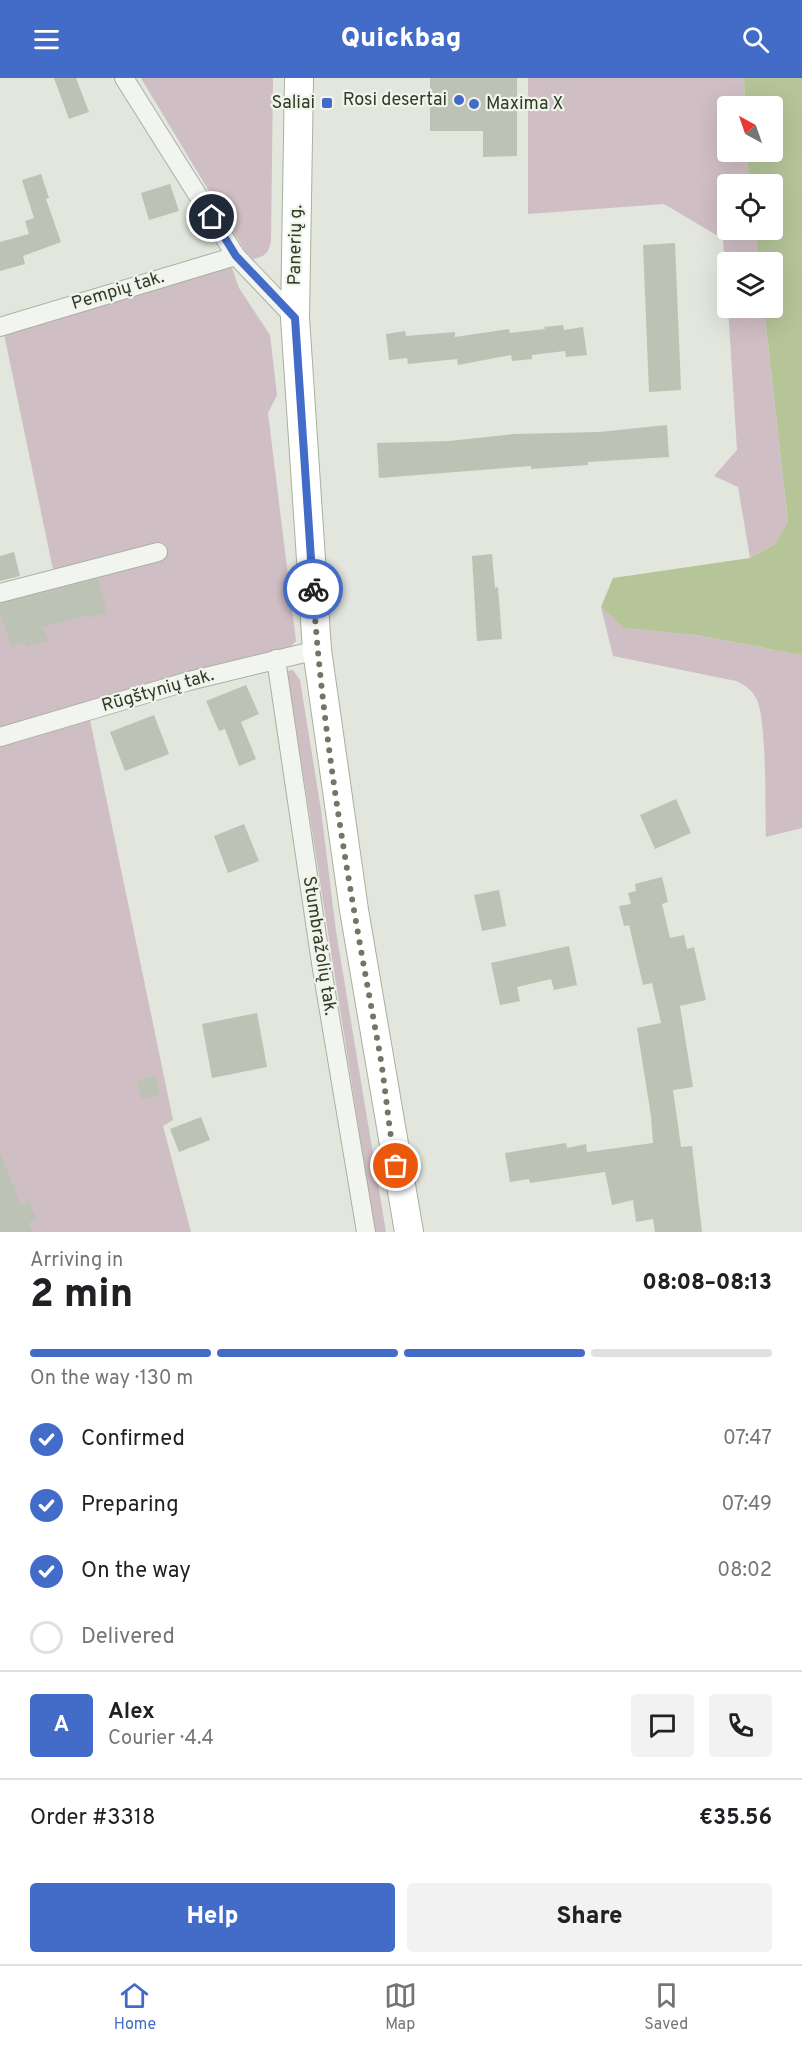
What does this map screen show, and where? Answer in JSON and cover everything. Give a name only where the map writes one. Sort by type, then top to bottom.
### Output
[{"type":"main road","name":"Panerių g.","points":[[299,78],[295,318],[317,650],[354,910],[409,1232]]},
{"type":"street","points":[[124,78],[236,256],[295,318]]},
{"type":"street","name":"Pempių tak.","points":[[0,327],[236,256]]},
{"type":"street","points":[[0,593],[158,552]]},
{"type":"street","name":"Rūgštynių tak.","points":[[0,737],[189,681],[276,658],[317,650]]},
{"type":"street","name":"Stumbražolių tak.","points":[[276,658],[321,963],[366,1232]]},
{"type":"shaded area","points":[[141,78],[273,78],[271,240],[268,251],[264,255],[253,259],[245,251]]},
{"type":"shaded area","points":[[528,78],[744,78],[745,96],[717,96],[717,162],[747,162],[749,174],[717,174],[717,235],[664,204],[528,214]]},
{"type":"shaded area","points":[[744,78],[802,78],[802,655],[696,635],[624,628],[601,607],[613,578],[750,558],[775,544],[788,521],[765,318],[783,318],[783,252],[758,252],[756,240],[783,240],[783,174],[749,174],[747,162],[783,162],[783,96],[745,96]]},
{"type":"shaded area","points":[[723,240],[756,240],[758,252],[724,252]]},
{"type":"shaded area","points":[[231,265],[239,288],[270,335],[277,395],[268,413],[296,641],[290,647],[0,729],[0,600],[56,584],[4,334]]},
{"type":"shaded area","points":[[729,318],[765,318],[788,521],[775,544],[750,558],[738,487],[714,476],[737,450]]},
{"type":"shaded area","points":[[601,607],[625,628],[696,635],[802,655],[802,828],[766,837],[762,724],[760,708],[752,692],[736,681],[613,656]]},
{"type":"shaded area","points":[[293,670],[300,680],[321,810],[336,931],[386,1232],[375,1232],[287,671]]},
{"type":"shaded area","points":[[90,720],[173,1120],[163,1126],[191,1232],[0,1232],[0,746]]},
{"type":"building","points":[[54,78],[76,78],[89,112],[69,119]]},
{"type":"building","name":"Maxima X","points":[[430,78],[517,78],[517,156],[483,157],[483,131],[430,131]]},
{"type":"building","points":[[41,174],[49,198],[46,199],[61,242],[23,256],[25,264],[0,271],[0,242],[29,234],[25,221],[34,218],[22,180]]},
{"type":"building","points":[[170,184],[179,211],[149,220],[141,193]]},
{"type":"building","points":[[675,243],[681,390],[649,392],[643,245]]},
{"type":"building","points":[[563,325],[564,330],[583,327],[587,355],[566,357],[565,351],[532,355],[532,359],[512,361],[511,355],[458,365],[457,359],[408,364],[407,358],[389,360],[386,334],[405,331],[406,336],[455,332],[455,337],[509,329],[510,333]]},
{"type":"building","points":[[667,425],[669,457],[588,462],[588,465],[531,469],[531,466],[379,478],[377,443],[449,441],[515,434],[599,432]]},
{"type":"building","points":[[14,552],[20,576],[0,581],[0,556]]},
{"type":"building","points":[[492,554],[495,588],[498,587],[502,639],[477,641],[472,556]]},
{"type":"building","points":[[98,579],[107,613],[87,618],[86,615],[43,627],[48,640],[26,647],[24,642],[11,646],[0,613],[0,604]]},
{"type":"building","points":[[246,685],[259,714],[241,722],[256,759],[239,766],[225,729],[219,731],[206,701]]},
{"type":"building","points":[[154,715],[169,754],[125,771],[110,732]]},
{"type":"building","points":[[676,799],[691,833],[655,849],[640,815]]},
{"type":"building","points":[[244,824],[259,861],[228,873],[214,836]]},
{"type":"building","points":[[662,877],[668,902],[662,904],[670,938],[684,935],[687,949],[694,947],[706,1000],[680,1006],[693,1087],[673,1090],[681,1147],[692,1146],[702,1232],[655,1232],[653,1219],[636,1222],[633,1200],[612,1205],[605,1172],[530,1183],[529,1179],[510,1182],[505,1153],[566,1143],[567,1148],[586,1144],[587,1152],[653,1143],[637,1028],[661,1023],[652,983],[643,985],[629,925],[624,926],[619,906],[631,904],[628,893],[636,891],[635,884]]},
{"type":"building","points":[[499,890],[506,926],[482,931],[474,895]]},
{"type":"building","points":[[569,946],[577,985],[554,990],[551,979],[517,987],[520,1001],[500,1005],[491,963]]},
{"type":"building","points":[[257,1013],[267,1067],[212,1078],[202,1024]]},
{"type":"building","points":[[156,1076],[160,1095],[142,1099],[137,1080]]},
{"type":"building","points":[[201,1117],[210,1140],[179,1152],[170,1129]]},
{"type":"building","points":[[0,1153],[21,1205],[29,1201],[37,1220],[28,1223],[32,1232],[0,1232]]},
{"type":"way so far","points":[[313,589],[317,650],[354,910],[386,1086],[396,1166]]},
{"type":"place","name":"Rosi desertai","points":[[459,100]]},
{"type":"place","name":"Saliai","points":[[327,103]]},
{"type":"place","name":"Maxima X","points":[[474,104]]},
{"type":"route","points":[[212,217],[236,256],[295,318],[313,589]]}]
